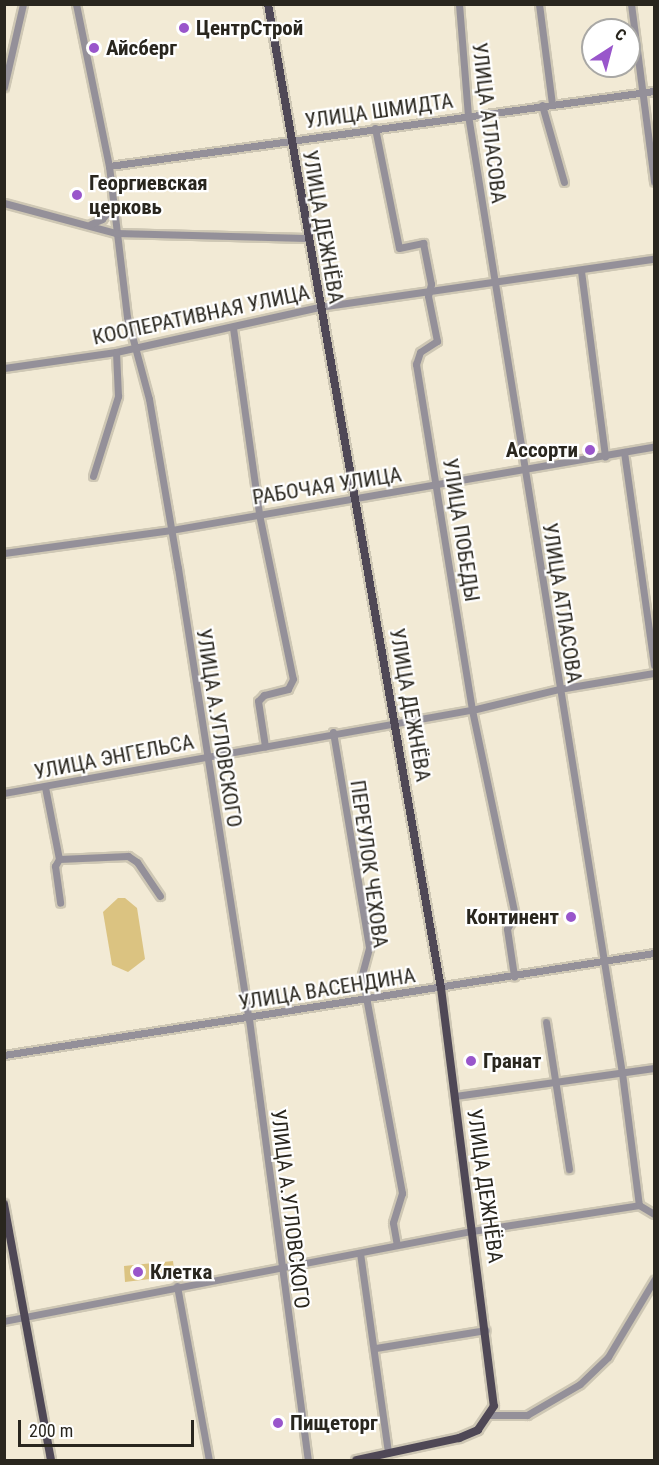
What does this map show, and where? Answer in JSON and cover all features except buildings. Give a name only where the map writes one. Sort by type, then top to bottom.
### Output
[{"type":"main road","name":"УЛИЦА ДЕЖНЁВА","points":[[268,4],[289,140],[352,500],[395,722],[441,988],[486,1330],[494,1406],[491,1415]]},
{"type":"main road","points":[[4,1204],[51,1461]]},
{"type":"main road","points":[[356,1461],[459,1438],[478,1430],[491,1415]]},
{"type":"street","points":[[4,87],[23,4]]},
{"type":"street","name":"УЛИЦА А.УГЛОВСКОГО","points":[[76,4],[109,166],[112,206],[134,347],[149,399],[249,1018],[279,1266],[308,1461]]},
{"type":"street","name":"УЛИЦА АТЛАСОВА","points":[[459,4],[468,115],[622,1072],[639,1205]]},
{"type":"street","points":[[540,4],[552,104]]},
{"type":"street","points":[[631,4],[654,182]]},
{"type":"street","name":"УЛИЦА ШМИДТА","points":[[109,166],[468,115],[654,92]]},
{"type":"street","points":[[542,105],[564,182]]},
{"type":"street","name":"УЛИЦА ПОБЕДЫ","points":[[375,128],[399,248],[423,243],[437,340],[420,352],[416,364],[438,485],[472,710],[515,915],[507,929],[514,976]]},
{"type":"street","points":[[4,203],[91,224],[116,233],[306,238]]},
{"type":"street","points":[[91,224],[106,215],[112,206]]},
{"type":"street","name":"КООПЕРАТИВНАЯ УЛИЦА","points":[[4,368],[116,352],[233,328],[319,307],[654,260]]},
{"type":"street","points":[[581,271],[605,456]]},
{"type":"street","points":[[233,328],[259,514],[293,679],[288,689],[264,695],[258,701],[264,746]]},
{"type":"street","points":[[93,476],[118,396],[116,352]]},
{"type":"street","name":"РАБОЧАЯ УЛИЦА","points":[[4,553],[171,530],[654,447]]},
{"type":"street","points":[[624,452],[654,665]]},
{"type":"street","name":"УЛИЦА ЭНГЕЛЬСА","points":[[4,793],[333,732],[472,710],[559,689],[654,673]]},
{"type":"street","name":"ПЕРЕУЛОК ЧЕХОВА","points":[[333,732],[369,948],[362,975],[402,1193],[393,1223],[397,1245]]},
{"type":"street","points":[[45,787],[59,859],[55,866],[60,903]]},
{"type":"street","points":[[59,859],[128,856],[137,862],[160,896]]},
{"type":"street","name":"УЛИЦА ВАСЕНДИНА","points":[[4,1055],[367,1000],[654,953]]},
{"type":"street","points":[[546,1022],[569,1168]]},
{"type":"street","points":[[455,1096],[654,1068]]},
{"type":"street","points":[[4,1321],[279,1266],[472,1231],[639,1205],[654,1214]]},
{"type":"street","points":[[360,1253],[376,1348],[388,1453]]},
{"type":"street","points":[[491,1415],[527,1416],[580,1384],[608,1357],[654,1280]]},
{"type":"street","points":[[177,1286],[209,1461]]},
{"type":"street","points":[[376,1348],[486,1330]]},
{"type":"shaded area","points":[[118,898],[125,898],[137,908],[145,959],[128,972],[112,965],[103,912]]},
{"type":"shaded area","points":[[173,1261],[175,1276],[125,1282],[124,1266]]},
{"type":"place","name":"ЦентрСтрой","points":[[184,28]]},
{"type":"place","name":"Айсберг","points":[[94,48]]},
{"type":"place","name":"Георгиевская церковь","points":[[77,195]]},
{"type":"place","name":"Ассорти","points":[[590,450]]},
{"type":"place","name":"Континент","points":[[571,917]]},
{"type":"place","name":"Гранат","points":[[471,1061]]},
{"type":"place","name":"Клетка","points":[[138,1272]]},
{"type":"place","name":"Пищеторг","points":[[278,1423]]}]
